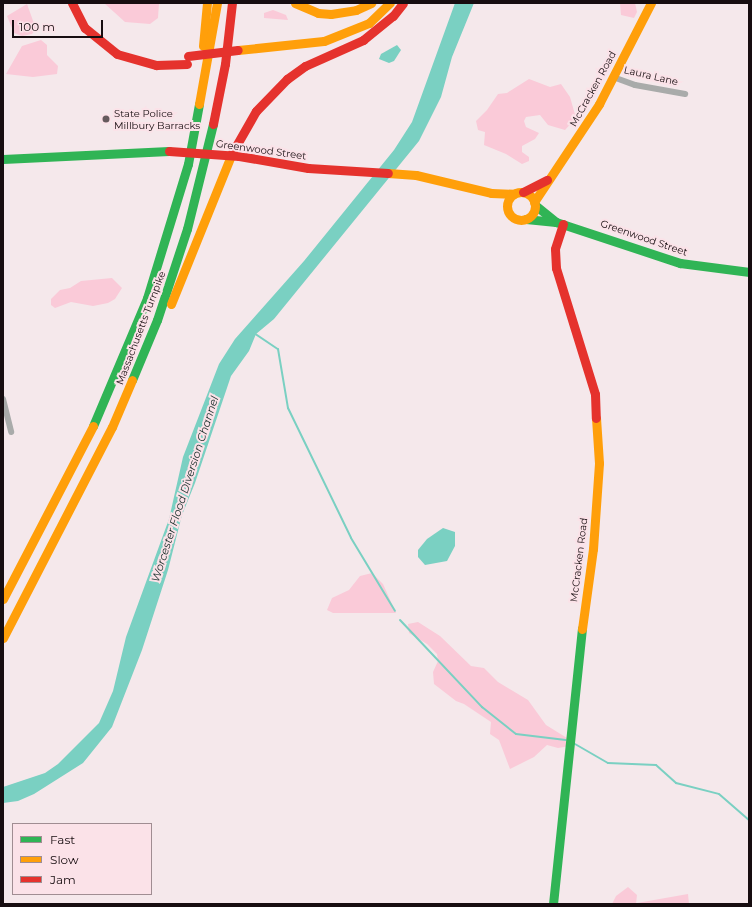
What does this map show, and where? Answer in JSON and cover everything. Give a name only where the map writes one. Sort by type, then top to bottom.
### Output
[{"type":"main road","points":[[72,3],[85,28],[117,54],[156,65],[324,41],[340,36],[369,22],[390,3]]},
{"type":"main road","points":[[80,3],[92,24],[119,46],[148,57],[188,60]]},
{"type":"main road","points":[[191,148],[192,118],[207,3]]},
{"type":"main road","name":"Massachusetts Turnpike","points":[[3,599],[84,446],[123,359],[162,252],[191,148],[217,3]]},
{"type":"main road","name":"Massachusetts Turnpike","points":[[3,638],[126,397],[157,320],[189,223],[219,96],[232,3]]},
{"type":"main road","points":[[295,3],[318,13],[332,14],[350,12],[370,3]]},
{"type":"main road","points":[[126,397],[161,329],[234,149],[256,111],[287,79],[305,66],[363,40],[393,16],[403,3]]},
{"type":"main road","name":"McCracken Road","points":[[535,204],[547,180],[577,140],[613,77],[651,3]]},
{"type":"main road","points":[[237,54],[326,46],[375,30]]},
{"type":"main road","name":"Greenwood Street","points":[[3,158],[134,151],[169,151],[239,156],[308,168],[398,174],[454,182],[490,193],[518,193]]},
{"type":"main road","name":"McCracken Road","points":[[518,193],[547,180]]},
{"type":"main road","name":"Greenwood Street","points":[[490,193],[507,208]]},
{"type":"main road","points":[[518,193],[530,196],[535,204],[533,214],[526,219],[514,218],[507,208],[508,200],[518,193]]},
{"type":"main road","name":"Greenwood Street","points":[[535,204],[559,223]]},
{"type":"main road","name":"Greenwood Street","points":[[526,219],[559,223],[598,234],[675,262],[749,272]]},
{"type":"main road","name":"McCracken Road","points":[[553,904],[578,666],[593,549],[599,463],[594,394],[556,268],[555,249],[559,223]]},
{"type":"street","name":"Laura Lane","points":[[613,77],[635,85],[685,94]]},
{"type":"street","points":[[3,399],[11,432]]},
{"type":"shaded area","points":[[104,3],[159,3],[158,18],[150,24],[125,22]]},
{"type":"shaded area","points":[[620,3],[635,3],[637,12],[634,18],[621,15]]},
{"type":"shaded area","points":[[27,4],[36,29],[32,34],[22,36],[14,33],[7,16]]},
{"type":"shaded area","points":[[273,10],[286,15],[288,20],[264,18],[264,13]]},
{"type":"shaded area","points":[[41,40],[47,45],[47,55],[58,66],[57,74],[33,77],[6,74],[22,46]]},
{"type":"shaded area","points":[[529,79],[550,87],[561,84],[570,97],[576,118],[565,130],[548,125],[540,115],[526,117],[524,121],[526,127],[539,133],[535,139],[522,146],[522,152],[529,157],[529,161],[522,164],[506,154],[484,145],[485,132],[478,130],[476,121],[487,110],[498,94],[507,93]]},
{"type":"shaded area","points":[[112,278],[122,288],[115,299],[108,303],[93,306],[71,302],[55,308],[51,305],[51,299],[60,290],[70,288],[81,281]]},
{"type":"shaded area","points":[[372,573],[383,584],[396,613],[333,613],[327,610],[332,598],[349,590],[360,576]]},
{"type":"shaded area","points":[[418,622],[440,636],[471,666],[484,668],[498,682],[528,700],[546,725],[567,738],[570,746],[558,748],[547,745],[534,757],[510,769],[499,740],[490,734],[491,722],[464,704],[456,701],[434,684],[433,672],[438,661],[437,654],[427,644],[409,633],[408,624]]},
{"type":"shaded area","points":[[628,887],[637,895],[636,904],[612,904],[616,896]]},
{"type":"shaded area","points":[[688,894],[689,904],[637,904],[637,903]]},
{"type":"water","name":"Worcester Flood Diversion Channel","points":[[455,3],[474,3],[452,57],[441,97],[419,141],[274,319],[256,334],[249,351],[231,376],[195,483],[182,515],[168,570],[142,650],[112,727],[83,763],[34,794],[18,801],[3,803],[3,787],[45,773],[58,764],[99,723],[113,691],[126,637],[169,519],[183,457],[219,364],[235,339],[304,261],[394,150],[412,122]]},
{"type":"water","points":[[397,45],[401,50],[394,61],[389,63],[379,59],[381,54]]},
{"type":"water","points":[[443,528],[455,532],[455,546],[447,561],[425,565],[418,557],[418,550],[427,539]]},
{"type":"waterway","points":[[254,333],[278,349],[288,408],[351,538],[395,611]]},
{"type":"waterway","points":[[400,620],[482,707],[516,734],[566,740]]},
{"type":"waterway","points":[[575,744],[608,763],[656,765],[676,783],[719,794],[749,820]]},
{"type":"traffic: fast","points":[[93,426],[147,298],[188,164],[199,104]]},
{"type":"traffic: fast","points":[[132,380],[157,320],[187,229],[213,124]]},
{"type":"traffic: fast","points":[[3,159],[169,151]]},
{"type":"traffic: fast","points":[[535,205],[556,222]]},
{"type":"traffic: fast","points":[[526,219],[556,222],[680,263],[749,272]]},
{"type":"traffic: fast","points":[[553,904],[582,629]]},
{"type":"traffic: slow","points":[[203,46],[207,3]]},
{"type":"traffic: slow","points":[[199,104],[217,3]]},
{"type":"traffic: slow","points":[[295,3],[318,13],[331,14],[356,10],[371,3]]},
{"type":"traffic: slow","points":[[238,50],[324,41],[369,23],[390,3]]},
{"type":"traffic: slow","points":[[534,202],[599,104],[651,3]]},
{"type":"traffic: slow","points":[[171,304],[232,153]]},
{"type":"traffic: slow","points":[[388,173],[416,175],[491,193],[514,194]]},
{"type":"traffic: slow","points":[[521,192],[531,196],[535,206],[531,216],[521,220],[511,216],[507,206],[511,196],[521,192]]},
{"type":"traffic: slow","points":[[3,638],[112,427],[132,380]]},
{"type":"traffic: slow","points":[[582,629],[593,549],[599,463],[596,418]]},
{"type":"traffic: slow","points":[[3,599],[93,426]]},
{"type":"traffic: jam","points":[[72,3],[85,28],[117,54],[156,65],[187,64]]},
{"type":"traffic: jam","points":[[213,124],[225,64],[232,3]]},
{"type":"traffic: jam","points":[[232,153],[256,111],[287,79],[305,66],[363,40],[393,16],[403,3]]},
{"type":"traffic: jam","points":[[188,56],[238,50]]},
{"type":"traffic: jam","points":[[169,151],[239,156]]},
{"type":"traffic: jam","points":[[239,156],[308,168],[388,173]]},
{"type":"traffic: jam","points":[[523,192],[547,180]]},
{"type":"traffic: jam","points":[[563,224],[555,249],[556,268],[595,394],[596,418]]},
{"type":"place","name":"State Police Millbury Barracks","points":[[106,119]]}]
